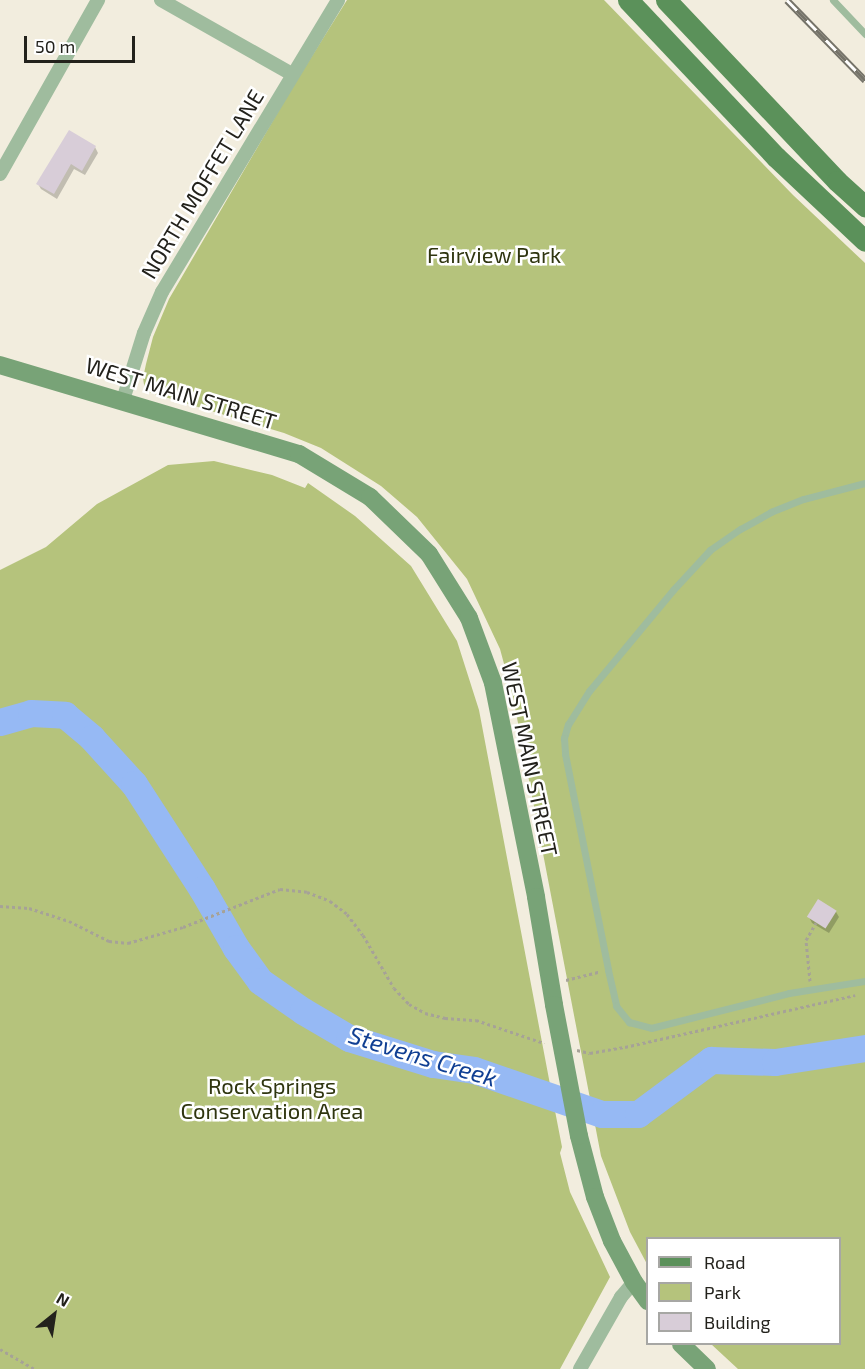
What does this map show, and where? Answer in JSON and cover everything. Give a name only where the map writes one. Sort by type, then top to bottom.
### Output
[{"type":"main road","points":[[628,0],[776,157],[865,241]]},
{"type":"main road","points":[[666,0],[821,164],[865,206]]},
{"type":"street","points":[[0,174],[98,0]]},
{"type":"street","points":[[161,0],[292,74]]},
{"type":"street","name":"NORTH MOFFET LANE","points":[[123,400],[144,333],[162,292],[338,0]]},
{"type":"street","name":"WEST MAIN STREET","points":[[0,365],[299,454],[370,497],[429,554],[469,618],[493,684],[536,897],[579,1136],[595,1197],[612,1241],[634,1282],[646,1298]]},
{"type":"street","points":[[580,1369],[621,1297],[634,1282]]},
{"type":"street","points":[[682,1345],[707,1369]]},
{"type":"lane","points":[[833,0],[865,34]]},
{"type":"lane","points":[[865,483],[803,500],[771,512],[740,528],[710,550],[638,629],[589,691],[568,724],[565,754],[616,1006],[629,1022],[651,1028],[811,989],[865,981]]},
{"type":"path","points":[[0,906],[29,908],[69,921],[109,941],[128,943],[183,927],[249,900]]},
{"type":"path","points":[[811,989],[806,940],[816,923]]},
{"type":"path","points":[[566,980],[608,970]]},
{"type":"path","points":[[0,1348],[34,1369]]},
{"type":"green space","name":"Fairview Park","points":[[347,0],[604,0],[793,195],[865,263],[865,1369],[738,1369],[712,1345],[841,1345],[841,1237],[646,1237],[646,1262],[630,1232],[601,1156],[513,697],[500,649],[467,579],[417,517],[381,486],[321,448],[284,433],[145,391],[143,378],[153,337],[169,299],[292,88]]},
{"type":"green space","name":"Rock Springs Conservation Area","points":[[214,461],[272,475],[305,488],[308,483],[355,516],[411,566],[457,641],[479,710],[562,1147],[560,1153],[570,1192],[610,1277],[560,1369],[0,1369],[0,570],[46,547],[97,504],[168,465]]},
{"type":"building","points":[[69,130],[96,146],[82,171],[71,164],[54,194],[36,184]]},
{"type":"building","points":[[818,899],[837,911],[826,928],[807,917]]},
{"type":"waterway","name":"Stevens Creek","points":[[0,722],[31,713],[65,715],[92,738],[134,784],[202,889],[236,948],[260,981],[303,1011],[349,1038],[433,1064],[474,1070],[602,1114],[638,1114],[711,1060],[775,1062],[865,1048]]},
{"type":"railway","points":[[787,0],[865,80]]}]
